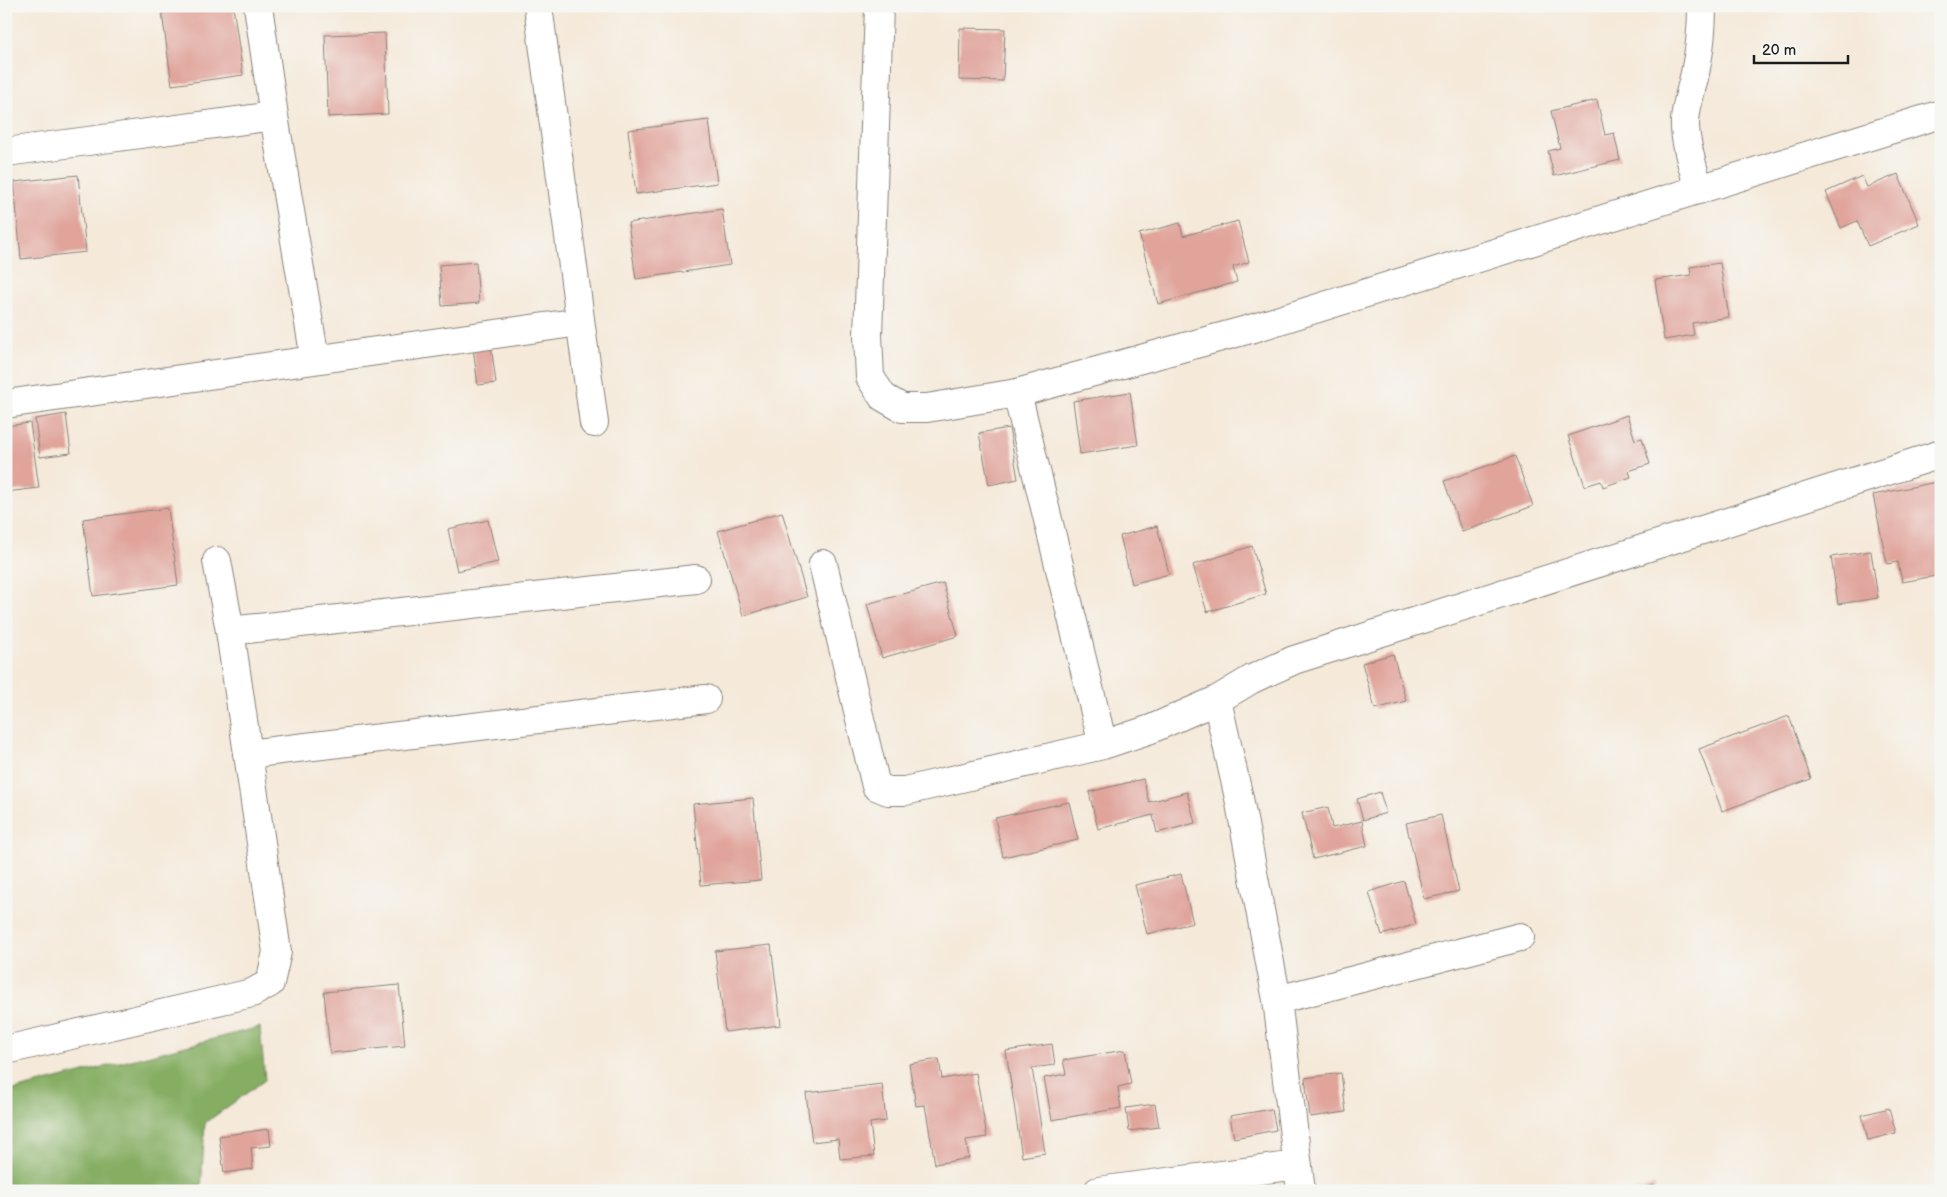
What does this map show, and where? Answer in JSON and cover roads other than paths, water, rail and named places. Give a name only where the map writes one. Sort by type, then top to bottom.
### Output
[{"type":"street","points":[[258,6],[274,116],[315,359]]},
{"type":"street","points":[[538,6],[594,423]]},
{"type":"street","points":[[880,6],[868,336],[870,377],[883,397],[902,408],[927,408],[1017,393],[1254,328],[1941,114]]},
{"type":"street","points":[[1699,190],[1684,124],[1702,33],[1702,6]]},
{"type":"street","points":[[6,152],[274,116]]},
{"type":"street","points":[[6,404],[580,322]]},
{"type":"street","points":[[1017,393],[1103,745]]},
{"type":"street","points":[[823,564],[876,786],[888,791],[905,791],[1103,745],[1151,729],[1218,700],[1252,679],[1294,660],[1941,454]]},
{"type":"street","points":[[6,1050],[252,993],[270,983],[277,952],[230,631],[217,561]]},
{"type":"street","points":[[230,631],[696,579]]},
{"type":"street","points":[[247,754],[706,698]]},
{"type":"street","points":[[1098,1191],[1299,1178],[1277,1000],[1239,798],[1218,700]]},
{"type":"street","points":[[1277,1000],[1520,937]]}]
